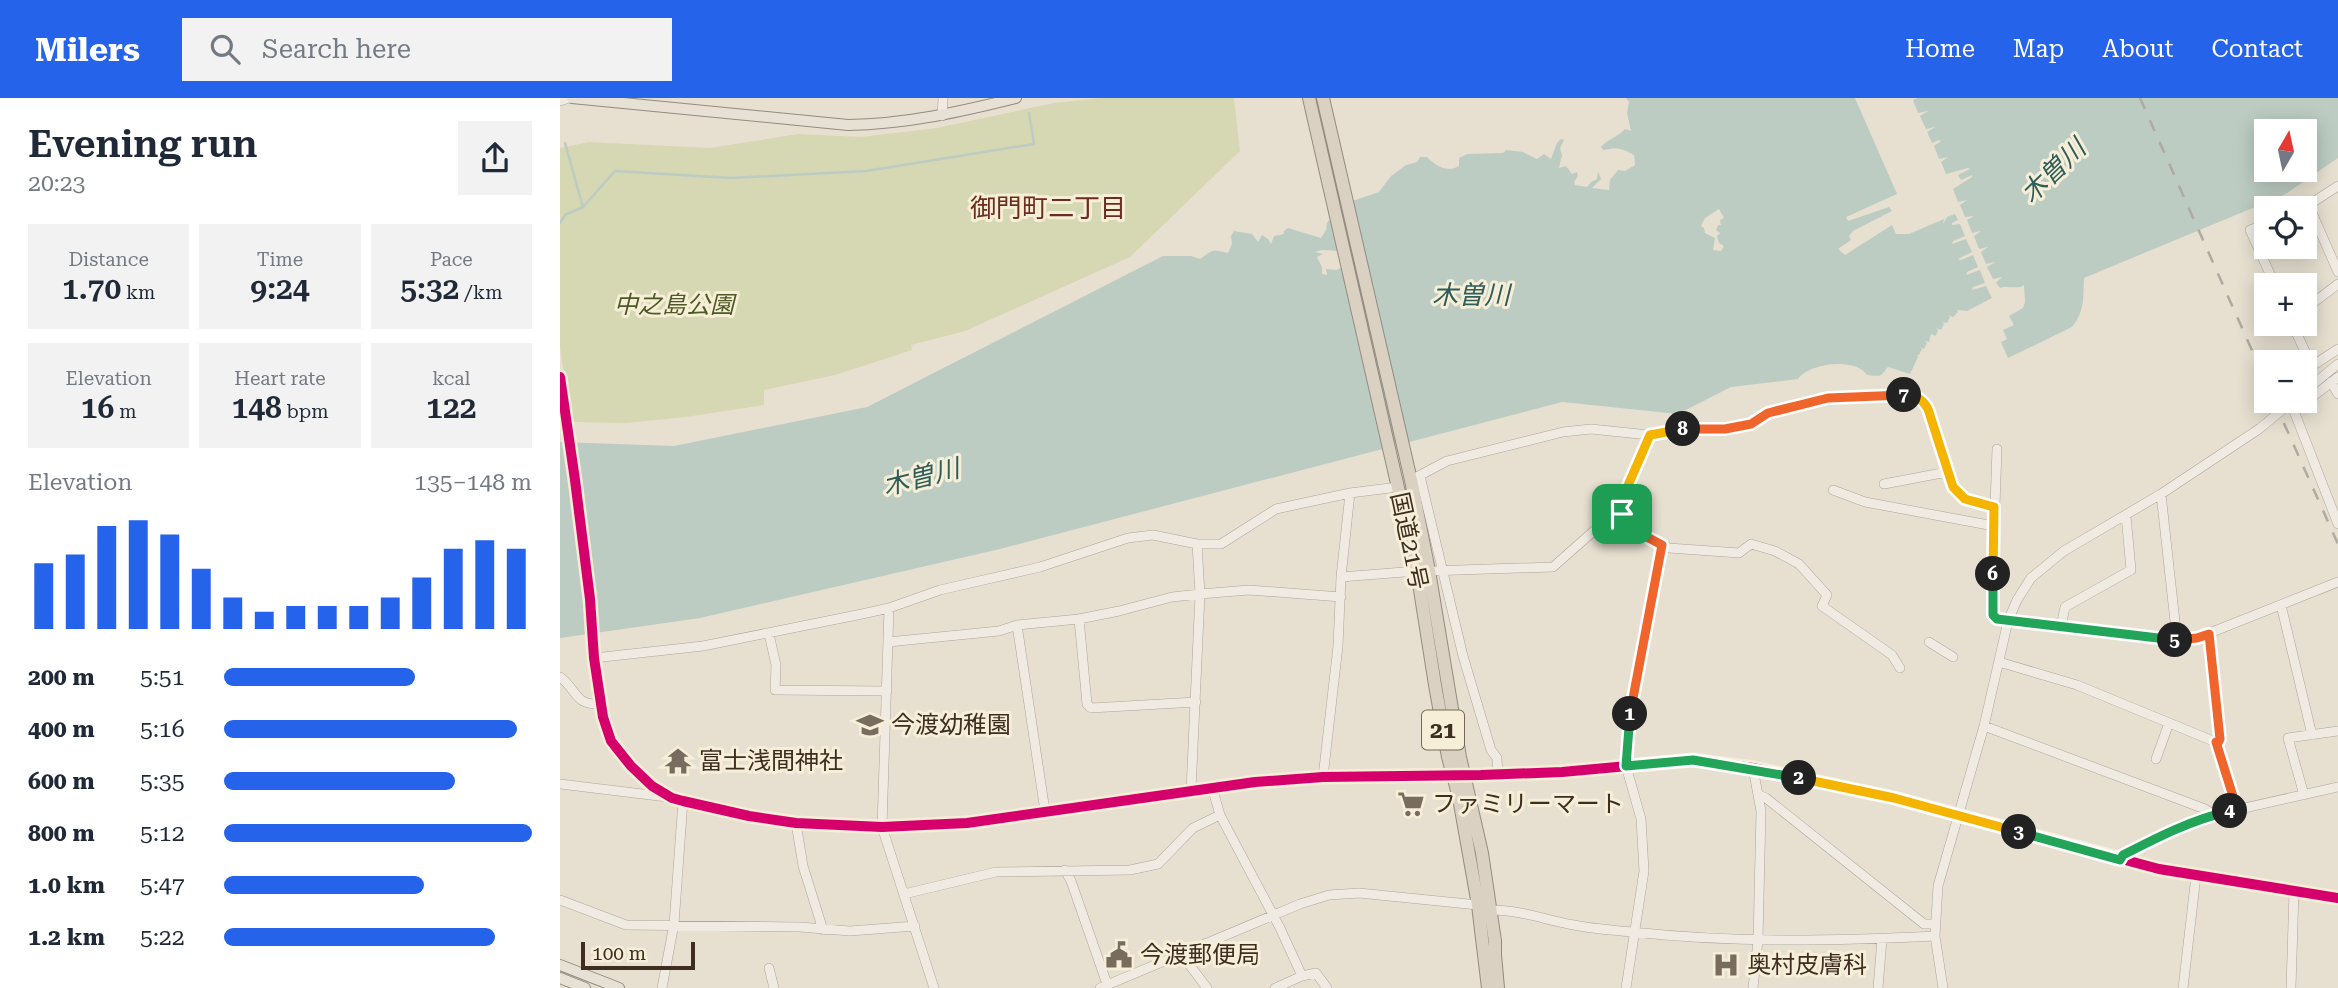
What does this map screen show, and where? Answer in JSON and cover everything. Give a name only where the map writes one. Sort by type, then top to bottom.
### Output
[{"type":"highway","name":"国道21号","points":[[1309,98],[1394,472],[1429,571]]},
{"type":"highway","name":"国道21号","points":[[1323,98],[1413,475],[1429,571],[1435,685],[1482,853],[1499,988]]},
{"type":"highway","name":"国道21号","points":[[1459,775],[1459,798],[1478,905],[1488,988]]},
{"type":"highway","points":[[1495,941],[1502,954],[1508,988]]},
{"type":"main road","points":[[571,98],[848,125],[883,124],[942,116],[1016,98]]},
{"type":"main road","points":[[560,965],[618,988]]},
{"type":"main road","points":[[560,978],[585,988]]},
{"type":"street","points":[[560,101],[571,98]]},
{"type":"street","points":[[942,116],[943,98]]},
{"type":"street","points":[[2317,200],[2338,186]]},
{"type":"street","points":[[2317,229],[2338,272]]},
{"type":"street","points":[[2317,300],[2338,284]]},
{"type":"street","points":[[2298,336],[2312,366],[2338,349]]},
{"type":"street","points":[[2317,381],[2338,364]]},
{"type":"street","points":[[560,377],[589,586],[594,658],[601,704],[611,741],[652,786],[683,802],[749,817],[796,823],[882,827],[967,823],[1212,787],[1323,777],[1498,775],[1693,760],[1753,768],[1894,798],[2120,860],[2196,876],[2338,898]]},
{"type":"street","points":[[2337,518],[2294,411],[2335,379],[2338,394]]},
{"type":"street","points":[[1413,475],[1447,461],[1563,432],[1591,429],[1650,435],[1679,429],[1725,429],[1751,424],[1768,413],[1828,398],[1895,394],[1916,396],[1924,401],[1933,418],[1947,472],[1959,495],[1994,507]]},
{"type":"street","points":[[1942,988],[1935,936],[1938,886],[1984,726],[2008,621],[2017,600],[2031,578],[2064,551],[2161,494],[2259,429],[2278,413]]},
{"type":"street","points":[[1650,435],[1626,490],[1622,521],[1669,548],[1739,553],[1751,544],[1775,551],[1799,564],[1827,595],[1822,606],[1829,613],[1877,643],[1892,655],[1900,667]]},
{"type":"street","points":[[1997,449],[1993,615],[1997,619],[2177,640],[2197,638],[2338,582]]},
{"type":"street","points":[[1884,484],[1947,472]]},
{"type":"street","points":[[594,658],[703,646],[889,608],[940,590],[1040,567],[1128,538],[1153,535],[1197,544],[1221,544],[1276,509],[1350,493],[1398,487]]},
{"type":"street","points":[[1833,490],[1865,502],[1994,526]]},
{"type":"street","points":[[1323,777],[1338,646],[1341,577],[1350,493]]},
{"type":"street","points":[[2161,494],[2177,640]]},
{"type":"street","points":[[1341,577],[1375,572],[1553,567],[1613,514],[1622,514]]},
{"type":"street","points":[[2061,626],[2065,607],[2131,570],[2126,516]]},
{"type":"street","points":[[1191,790],[1200,594],[1197,544]]},
{"type":"street","points":[[1626,988],[1644,871],[1641,819],[1626,766],[1628,724],[1662,545]]},
{"type":"street","points":[[1429,571],[1463,656],[1491,750],[1497,758],[1498,775]]},
{"type":"street","points":[[888,642],[999,631],[1017,625],[1079,619],[1172,597],[1200,594],[1249,590],[1341,597]]},
{"type":"street","points":[[2281,605],[2312,735]]},
{"type":"street","points":[[889,608],[882,827],[934,988]]},
{"type":"street","points":[[1079,619],[1087,704],[1091,708],[1196,702]]},
{"type":"street","points":[[1017,625],[1045,811]]},
{"type":"street","points":[[769,634],[776,665],[775,690],[887,691]]},
{"type":"street","points":[[2209,634],[2220,739],[2216,742]]},
{"type":"street","points":[[1929,642],[1953,657]]},
{"type":"street","points":[[1999,662],[2077,685],[2216,742]]},
{"type":"street","points":[[560,677],[577,698],[594,705],[601,704]]},
{"type":"street","points":[[2156,759],[2169,723]]},
{"type":"street","points":[[1984,726],[2214,814]]},
{"type":"street","points":[[2304,795],[2288,738],[2338,731]]},
{"type":"street","points":[[2216,742],[2237,809]]},
{"type":"street","points":[[1753,768],[1761,811],[1758,940],[1753,988]]},
{"type":"street","points":[[560,784],[672,798]]},
{"type":"street","points":[[1212,787],[1220,815],[1302,976]]},
{"type":"street","points":[[2120,860],[2123,855],[2176,828],[2214,814],[2338,788]]},
{"type":"street","points":[[1759,795],[1924,924],[1935,924]]},
{"type":"street","points":[[662,988],[674,924],[683,802]]},
{"type":"street","points":[[904,894],[996,872],[1130,870],[1158,864],[1193,828],[1220,815]]},
{"type":"street","points":[[796,823],[803,866],[822,930]]},
{"type":"street","points":[[1065,870],[1071,881],[1104,986],[1300,904],[1329,895],[1359,893],[1478,905]]},
{"type":"street","points":[[2183,988],[2196,876]]},
{"type":"street","points":[[2291,988],[2294,891]]},
{"type":"street","points":[[560,900],[626,925],[800,927],[850,931],[915,926]]},
{"type":"street","points":[[1491,910],[1509,910],[1575,925],[1635,932],[1758,940],[1935,936]]},
{"type":"street","points":[[1878,988],[1882,939]]},
{"type":"street","points":[[1182,955],[1207,988]]},
{"type":"street","points":[[769,968],[774,988]]},
{"type":"street","points":[[1275,988],[1316,973],[1327,988]]},
{"type":"green space","name":"中之島公園","points":[[1101,98],[1234,98],[1240,151],[1130,257],[965,331],[911,345],[912,350],[835,375],[764,390],[764,405],[626,423],[571,422],[560,347],[560,148],[589,142],[710,148],[798,134],[861,137],[937,128],[1054,103]]},
{"type":"water","name":"木曽川","points":[[1626,98],[1855,98],[1897,194],[1846,217],[1848,221],[1889,207],[1892,211],[1853,231],[1849,236],[1851,240],[1838,249],[1845,255],[1892,225],[1896,234],[1909,234],[1944,219],[1943,224],[1947,217],[1955,214],[1958,220],[1952,225],[1960,224],[1965,236],[1952,244],[1966,239],[1972,252],[1958,259],[1973,255],[1978,267],[1966,275],[1980,270],[1985,283],[1973,287],[1972,290],[1986,286],[1992,298],[1967,311],[1957,310],[1953,317],[1948,315],[1950,317],[1947,323],[1942,322],[1944,324],[1941,330],[1936,328],[1936,336],[1931,334],[1929,342],[1925,341],[1927,343],[1924,349],[1920,347],[1922,349],[1910,374],[1888,367],[1881,375],[1872,376],[1853,366],[1832,364],[1812,369],[1798,379],[1731,387],[1678,414],[1562,402],[1000,549],[700,618],[560,638],[560,442],[674,446],[867,407],[1163,256],[1191,256],[1200,259],[1213,251],[1228,253],[1234,231],[1252,234],[1258,242],[1262,235],[1271,244],[1274,236],[1284,234],[1288,228],[1321,238],[1327,223],[1343,204],[1379,192],[1391,176],[1406,165],[1417,162],[1420,157],[1427,157],[1446,169],[1459,166],[1459,158],[1467,154],[1503,153],[1506,150],[1523,152],[1537,159],[1544,154],[1551,159],[1561,139],[1564,140],[1560,148],[1562,155],[1559,168],[1566,166],[1572,174],[1577,172],[1575,185],[1587,187],[1597,179],[1598,171],[1601,179],[1592,188],[1609,190],[1610,180],[1618,170],[1625,171],[1635,165],[1634,155],[1619,149],[1603,150],[1601,147],[1625,129],[1631,131],[1627,113],[1629,102]],"holes":[[[1719,209],[1724,218],[1720,220],[1721,225],[1718,225],[1716,230],[1720,233],[1717,236],[1719,243],[1724,246],[1721,251],[1713,250],[1715,238],[1705,233],[1701,226],[1705,218]],[[1339,251],[1343,266],[1337,270],[1326,269],[1327,275],[1322,274],[1317,257],[1323,254],[1315,252]]]},
{"type":"water","name":"木曽川","points":[[1918,98],[2338,98],[2338,158],[2317,172],[2317,119],[2254,119],[2254,182],[2303,182],[2282,196],[2254,196],[2254,207],[2084,278],[2081,310],[2072,327],[2008,358],[2001,342],[2007,339],[2003,330],[2014,325],[2009,316],[2023,308],[2024,285],[2000,288],[1996,283],[2002,277],[1993,279],[1987,267],[1995,262],[1986,264],[1981,252],[1988,247],[1979,249],[1974,236],[1981,231],[1972,233],[1967,220],[1974,216],[1965,217],[1960,205],[1967,200],[1958,202],[1953,189],[1972,177],[1961,180],[1958,175],[1970,169],[1946,174],[1941,162],[1948,157],[1939,159],[1934,146],[1941,141],[1932,143],[1927,132],[1935,127],[1926,129],[1920,116],[1928,111],[1918,113],[1913,100]]},
{"type":"waterway","points":[[583,207],[615,171],[731,178],[866,171],[1034,144],[1029,113]]},
{"type":"waterway","points":[[560,223],[565,215],[583,207],[565,143]]},
{"type":"railway","points":[[2140,98],[2254,355]]},
{"type":"railway","points":[[2279,413],[2338,544]]},
{"type":"cycle path","points":[[560,377],[603,717],[611,741],[631,766],[652,786],[672,798],[749,816],[796,823],[882,827],[967,823],[1255,782],[1323,777],[1562,772],[1693,760],[1753,768],[1894,798],[2159,869],[2338,898]]},
{"type":"place","name":"今渡幼稚園","points":[[870,725]]},
{"type":"place","name":"富士浅間神社","points":[[678,761]]},
{"type":"place","name":"ファミリーマート","points":[[1411,804]]},
{"type":"place","name":"今渡郵便局","points":[[1119,955]]},
{"type":"place","name":"奥村皮膚科","points":[[1726,965]]},
{"type":"district","name":"御門町二丁目","points":[[1048,208]]},
{"type":"route","points":[[1895,394],[1916,396],[1924,401],[1933,418],[1953,487],[1965,499],[1994,507],[1994,618],[2162,640],[2197,638],[2209,634],[2220,739],[2216,746],[2237,809],[2176,828],[2123,855],[2120,860],[1894,798],[1753,768],[1693,760],[1626,766],[1628,724],[1662,545],[1632,529],[1622,521],[1622,514],[1626,490],[1650,435],[1679,429],[1725,429],[1751,424],[1768,413],[1828,398],[1895,394]]}]
